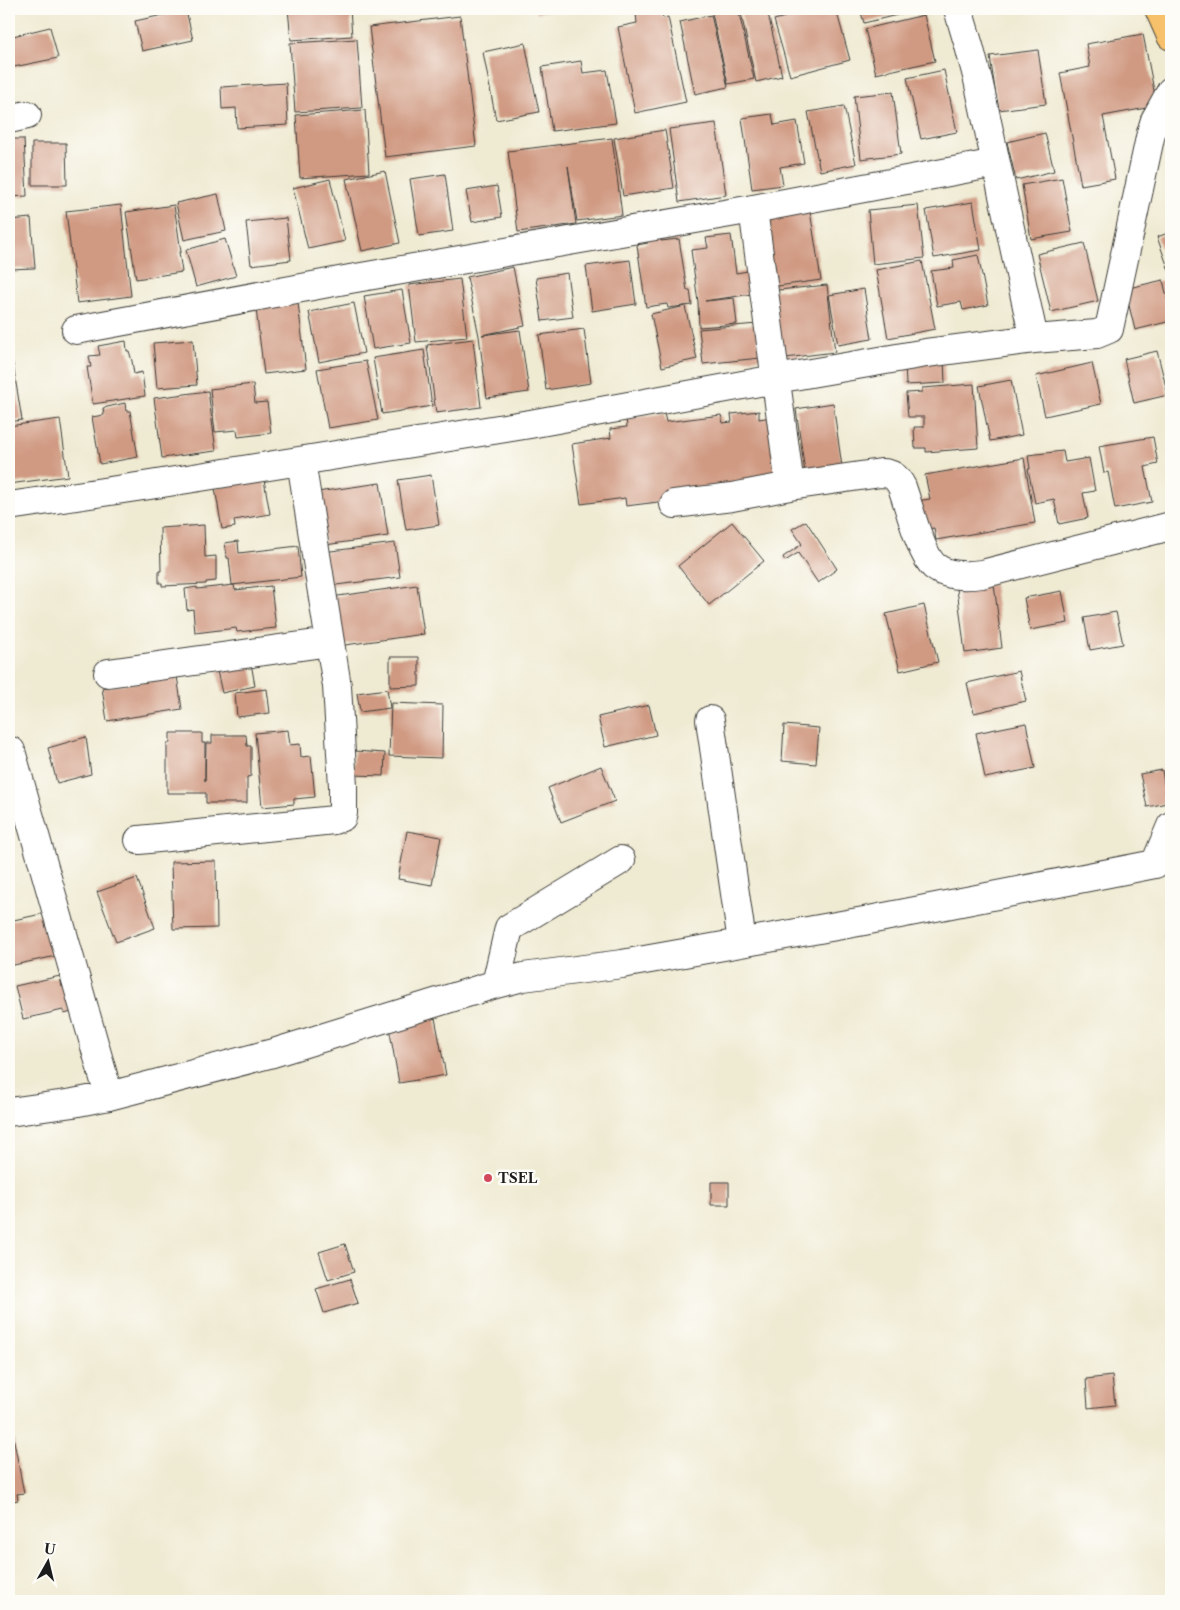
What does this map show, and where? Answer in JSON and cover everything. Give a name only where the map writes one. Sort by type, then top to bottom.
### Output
[{"type":"highway","points":[[1159,9],[1171,36]]},
{"type":"street","points":[[958,9],[970,46],[1034,339]]},
{"type":"street","points":[[9,506],[530,424],[926,353],[1034,339],[1097,334],[1109,329],[1151,133],[1155,120],[1171,91]]},
{"type":"street","points":[[76,330],[350,279],[753,209],[996,163]]},
{"type":"street","points":[[753,209],[790,486]]},
{"type":"street","points":[[139,840],[334,820],[342,817],[344,814],[337,686],[301,461]]},
{"type":"street","points":[[674,504],[732,497],[790,486],[881,473],[893,475],[899,480],[902,487],[924,552],[934,566],[953,574],[965,576],[982,574],[1171,526]]},
{"type":"street","points":[[108,673],[330,642]]},
{"type":"street","points":[[710,720],[742,942]]},
{"type":"street","points":[[11,751],[109,1096]]},
{"type":"street","points":[[9,1112],[109,1096],[273,1053],[523,977],[622,964],[864,921],[1155,864],[1171,826]]},
{"type":"street","points":[[496,984],[509,928],[621,860]]},
{"type":"building","points":[[288,9],[350,9],[352,36],[291,40]]},
{"type":"building","points":[[535,9],[553,9],[553,10],[536,13]]},
{"type":"building","points":[[661,9],[663,18],[668,17],[686,102],[635,113],[618,27],[637,23],[636,13]]},
{"type":"building","points":[[711,9],[738,9],[754,79],[728,84]]},
{"type":"building","points":[[740,9],[767,9],[782,76],[756,82]]},
{"type":"building","points":[[814,9],[836,9],[850,60],[790,76],[774,20]]},
{"type":"building","points":[[860,9],[900,9],[901,14],[864,23]]},
{"type":"building","points":[[186,10],[193,40],[142,51],[135,21]]},
{"type":"building","points":[[711,15],[728,87],[695,94],[680,22]]},
{"type":"building","points":[[924,15],[935,61],[876,74],[865,29]]},
{"type":"building","points":[[460,16],[476,146],[385,157],[369,27]]},
{"type":"building","points":[[50,27],[58,58],[9,68],[9,37]]},
{"type":"building","points":[[1143,34],[1157,106],[1103,116],[1115,179],[1081,185],[1060,73],[1090,67],[1086,44]]},
{"type":"building","points":[[357,39],[362,108],[295,112],[290,43]]},
{"type":"building","points":[[525,43],[539,112],[496,120],[483,52]]},
{"type":"building","points":[[1038,50],[1046,104],[998,110],[990,56]]},
{"type":"building","points":[[581,61],[583,73],[607,70],[616,123],[552,131],[542,67]]},
{"type":"building","points":[[944,70],[957,132],[921,139],[907,78]]},
{"type":"building","points":[[286,83],[288,125],[237,128],[236,108],[222,109],[221,87]]},
{"type":"building","points":[[893,92],[901,154],[861,159],[854,96]]},
{"type":"building","points":[[844,106],[856,164],[820,171],[808,112]]},
{"type":"building","points":[[365,110],[369,173],[300,178],[296,115]]},
{"type":"building","points":[[772,114],[774,125],[797,121],[804,163],[780,167],[783,185],[752,189],[742,118]]},
{"type":"building","points":[[716,123],[726,195],[679,202],[669,129]]},
{"type":"building","points":[[665,130],[674,188],[623,196],[614,138]]},
{"type":"building","points":[[1045,133],[1054,171],[1016,180],[1007,142]]},
{"type":"building","points":[[612,138],[622,215],[577,221],[568,166],[576,224],[518,232],[508,151]]},
{"type":"building","points":[[9,139],[24,139],[27,196],[9,197]]},
{"type":"building","points":[[32,143],[66,143],[67,185],[32,185]]},
{"type":"building","points":[[385,171],[400,243],[362,251],[346,179]]},
{"type":"building","points":[[445,174],[453,231],[419,236],[410,179]]},
{"type":"building","points":[[1062,178],[1072,232],[1031,239],[1022,185]]},
{"type":"building","points":[[330,179],[345,241],[308,249],[293,188]]},
{"type":"building","points":[[497,186],[502,217],[472,222],[466,191]]},
{"type":"building","points":[[218,194],[226,231],[184,240],[176,203]]},
{"type":"building","points":[[973,202],[981,250],[934,258],[926,210]]},
{"type":"building","points":[[121,205],[131,296],[77,303],[66,211]]},
{"type":"building","points":[[174,205],[182,272],[136,279],[126,212]]},
{"type":"building","points":[[918,205],[924,258],[873,264],[868,210]]},
{"type":"building","points":[[810,211],[821,280],[771,287],[761,218]]},
{"type":"building","points":[[31,218],[35,268],[9,269],[9,220]]},
{"type":"building","points":[[286,218],[291,260],[251,265],[246,222]]},
{"type":"building","points":[[1171,232],[1171,276],[1157,237]]},
{"type":"building","points":[[731,235],[736,273],[748,271],[752,294],[705,301],[734,298],[737,324],[699,327],[698,302],[691,250],[708,248],[706,238]]},
{"type":"building","points":[[660,238],[661,241],[679,239],[687,290],[690,290],[692,305],[668,308],[667,304],[646,307],[637,245],[648,243],[647,240]]},
{"type":"building","points":[[225,239],[236,276],[196,287],[186,250]]},
{"type":"building","points":[[1084,243],[1098,301],[1051,312],[1037,254]]},
{"type":"building","points":[[978,255],[988,305],[963,310],[961,302],[937,306],[931,271],[954,268],[953,260]]},
{"type":"building","points":[[630,260],[636,304],[592,311],[586,266]]},
{"type":"building","points":[[922,261],[935,329],[888,338],[876,270]]},
{"type":"building","points":[[513,267],[525,326],[482,335],[520,330],[529,392],[487,398],[479,336],[467,277]]},
{"type":"building","points":[[567,273],[573,317],[542,321],[536,278]]},
{"type":"building","points":[[460,279],[467,337],[416,342],[409,285]]},
{"type":"building","points":[[1163,280],[1171,321],[1135,330],[1125,289]]},
{"type":"building","points":[[827,285],[835,352],[777,359],[769,291]]},
{"type":"building","points":[[864,289],[872,339],[838,345],[829,295]]},
{"type":"building","points":[[402,290],[411,343],[373,349],[364,296]]},
{"type":"building","points":[[298,303],[306,369],[264,374],[256,309]]},
{"type":"building","points":[[354,303],[364,353],[319,362],[309,312]]},
{"type":"building","points":[[685,306],[697,359],[662,367],[651,314]]},
{"type":"building","points":[[757,324],[760,358],[703,364],[699,329]]},
{"type":"building","points":[[584,329],[591,383],[546,390],[539,335]]},
{"type":"building","points":[[473,339],[481,407],[436,413],[427,345]]},
{"type":"building","points":[[193,340],[197,385],[157,388],[153,343]]},
{"type":"building","points":[[126,341],[134,374],[142,372],[145,396],[93,404],[87,367],[91,367],[89,356],[100,355],[98,346]]},
{"type":"building","points":[[9,347],[22,420],[9,422]]},
{"type":"building","points":[[424,350],[432,406],[382,414],[373,358]]},
{"type":"building","points":[[1157,351],[1168,395],[1134,403],[1124,359]]},
{"type":"building","points":[[944,359],[945,383],[906,385],[905,362]]},
{"type":"building","points":[[366,361],[378,420],[328,428],[317,369]]},
{"type":"building","points":[[1092,363],[1101,404],[1045,416],[1036,376]]},
{"type":"building","points":[[1011,380],[1022,435],[990,441],[979,386]]},
{"type":"building","points":[[253,384],[255,403],[267,402],[271,433],[238,437],[237,430],[215,432],[210,389]]},
{"type":"building","points":[[974,384],[978,448],[926,452],[926,448],[915,448],[914,427],[924,427],[924,417],[908,417],[906,393],[922,392],[922,388]]},
{"type":"building","points":[[208,391],[216,451],[162,458],[154,398]]},
{"type":"building","points":[[125,403],[126,411],[130,411],[138,457],[100,464],[92,417],[104,415],[103,408]]},
{"type":"building","points":[[833,403],[842,467],[805,472],[796,409]]},
{"type":"building","points":[[759,411],[759,419],[771,417],[779,478],[665,493],[666,501],[626,506],[625,498],[581,504],[572,444],[611,438],[610,429],[627,427],[626,419],[664,413],[666,422],[721,415],[723,423],[732,422],[731,414]]},
{"type":"building","points":[[60,419],[68,476],[9,484],[9,426]]},
{"type":"building","points":[[1153,437],[1158,464],[1145,467],[1152,502],[1115,509],[1108,472],[1104,473],[1099,446]]},
{"type":"building","points":[[1063,451],[1065,462],[1089,458],[1095,491],[1083,493],[1088,518],[1059,524],[1054,499],[1035,503],[1028,469],[1030,469],[1028,455]]},
{"type":"building","points":[[1024,458],[1035,523],[936,540],[934,528],[921,530],[917,501],[930,499],[925,475]]},
{"type":"building","points":[[431,475],[439,525],[406,530],[398,480]]},
{"type":"building","points":[[264,480],[270,514],[234,520],[235,527],[222,529],[215,488]]},
{"type":"building","points":[[380,483],[388,536],[325,545],[317,492]]},
{"type":"building","points":[[806,521],[837,569],[818,583],[798,553],[785,561],[783,557],[802,544],[792,529]]},
{"type":"building","points":[[732,522],[764,561],[709,605],[678,566]]},
{"type":"building","points":[[204,525],[205,557],[216,556],[216,581],[206,582],[206,584],[162,586],[162,583],[159,583],[159,571],[161,571],[160,528]]},
{"type":"building","points":[[238,541],[239,553],[298,546],[301,577],[232,585],[225,543]]},
{"type":"building","points":[[395,543],[400,577],[328,586],[323,552]]},
{"type":"building","points":[[1171,546],[1171,559],[1170,559],[1168,547]]},
{"type":"building","points":[[994,584],[1002,648],[965,653],[957,589]]},
{"type":"building","points":[[234,585],[235,590],[271,586],[276,628],[237,632],[236,628],[195,633],[193,609],[187,610],[185,589]]},
{"type":"building","points":[[417,585],[424,634],[338,646],[331,597]]},
{"type":"building","points":[[1062,591],[1068,623],[1030,630],[1024,598]]},
{"type":"building","points":[[924,605],[938,662],[900,671],[886,614]]},
{"type":"building","points":[[1116,612],[1123,644],[1090,650],[1084,618]]},
{"type":"building","points":[[390,657],[419,657],[419,686],[390,687]]},
{"type":"building","points":[[251,663],[255,686],[222,693],[217,671]]},
{"type":"building","points":[[1019,671],[1026,701],[974,713],[967,683]]},
{"type":"building","points":[[177,676],[182,709],[107,721],[102,688]]},
{"type":"building","points":[[267,689],[270,713],[237,717],[235,693]]},
{"type":"building","points":[[387,689],[390,708],[360,712],[357,693]]},
{"type":"building","points":[[391,703],[443,705],[442,758],[389,756]]},
{"type":"building","points":[[649,705],[656,735],[605,747],[598,717]]},
{"type":"building","points":[[1026,723],[1035,768],[985,778],[976,733]]},
{"type":"building","points":[[784,725],[819,728],[816,764],[782,761]]},
{"type":"building","points":[[288,730],[290,745],[300,744],[301,757],[311,756],[315,797],[294,799],[294,804],[262,807],[255,733]]},
{"type":"building","points":[[170,733],[202,733],[202,743],[205,743],[205,781],[206,743],[212,743],[212,735],[246,735],[247,746],[251,746],[251,776],[247,777],[247,803],[206,803],[206,793],[167,793],[167,743],[170,743]]},
{"type":"building","points":[[86,737],[91,774],[57,783],[48,748]]},
{"type":"building","points":[[354,751],[385,753],[384,776],[353,775]]},
{"type":"building","points":[[601,766],[615,801],[561,822],[548,788]]},
{"type":"building","points":[[1162,770],[1167,803],[1147,807],[1140,774]]},
{"type":"building","points":[[407,831],[441,837],[432,885],[398,879]]},
{"type":"building","points":[[216,861],[217,928],[173,929],[171,862]]},
{"type":"building","points":[[137,878],[155,928],[116,942],[97,892]]},
{"type":"building","points":[[51,912],[61,955],[9,966],[9,921]]},
{"type":"building","points":[[60,976],[62,987],[69,985],[76,1011],[64,1014],[63,1010],[23,1019],[15,986]]},
{"type":"building","points":[[435,1018],[446,1075],[399,1083],[389,1027]]},
{"type":"building","points":[[711,1182],[729,1182],[729,1205],[711,1205]]},
{"type":"building","points":[[345,1244],[354,1272],[328,1280],[319,1252]]},
{"type":"building","points":[[350,1279],[358,1303],[324,1313],[316,1289]]},
{"type":"building","points":[[1112,1376],[1115,1405],[1088,1408],[1086,1379]]},
{"type":"building","points":[[13,1436],[24,1493],[17,1494],[18,1500],[9,1502],[9,1437]]},
{"type":"place","name":"TSEL","points":[[488,1178]]}]
